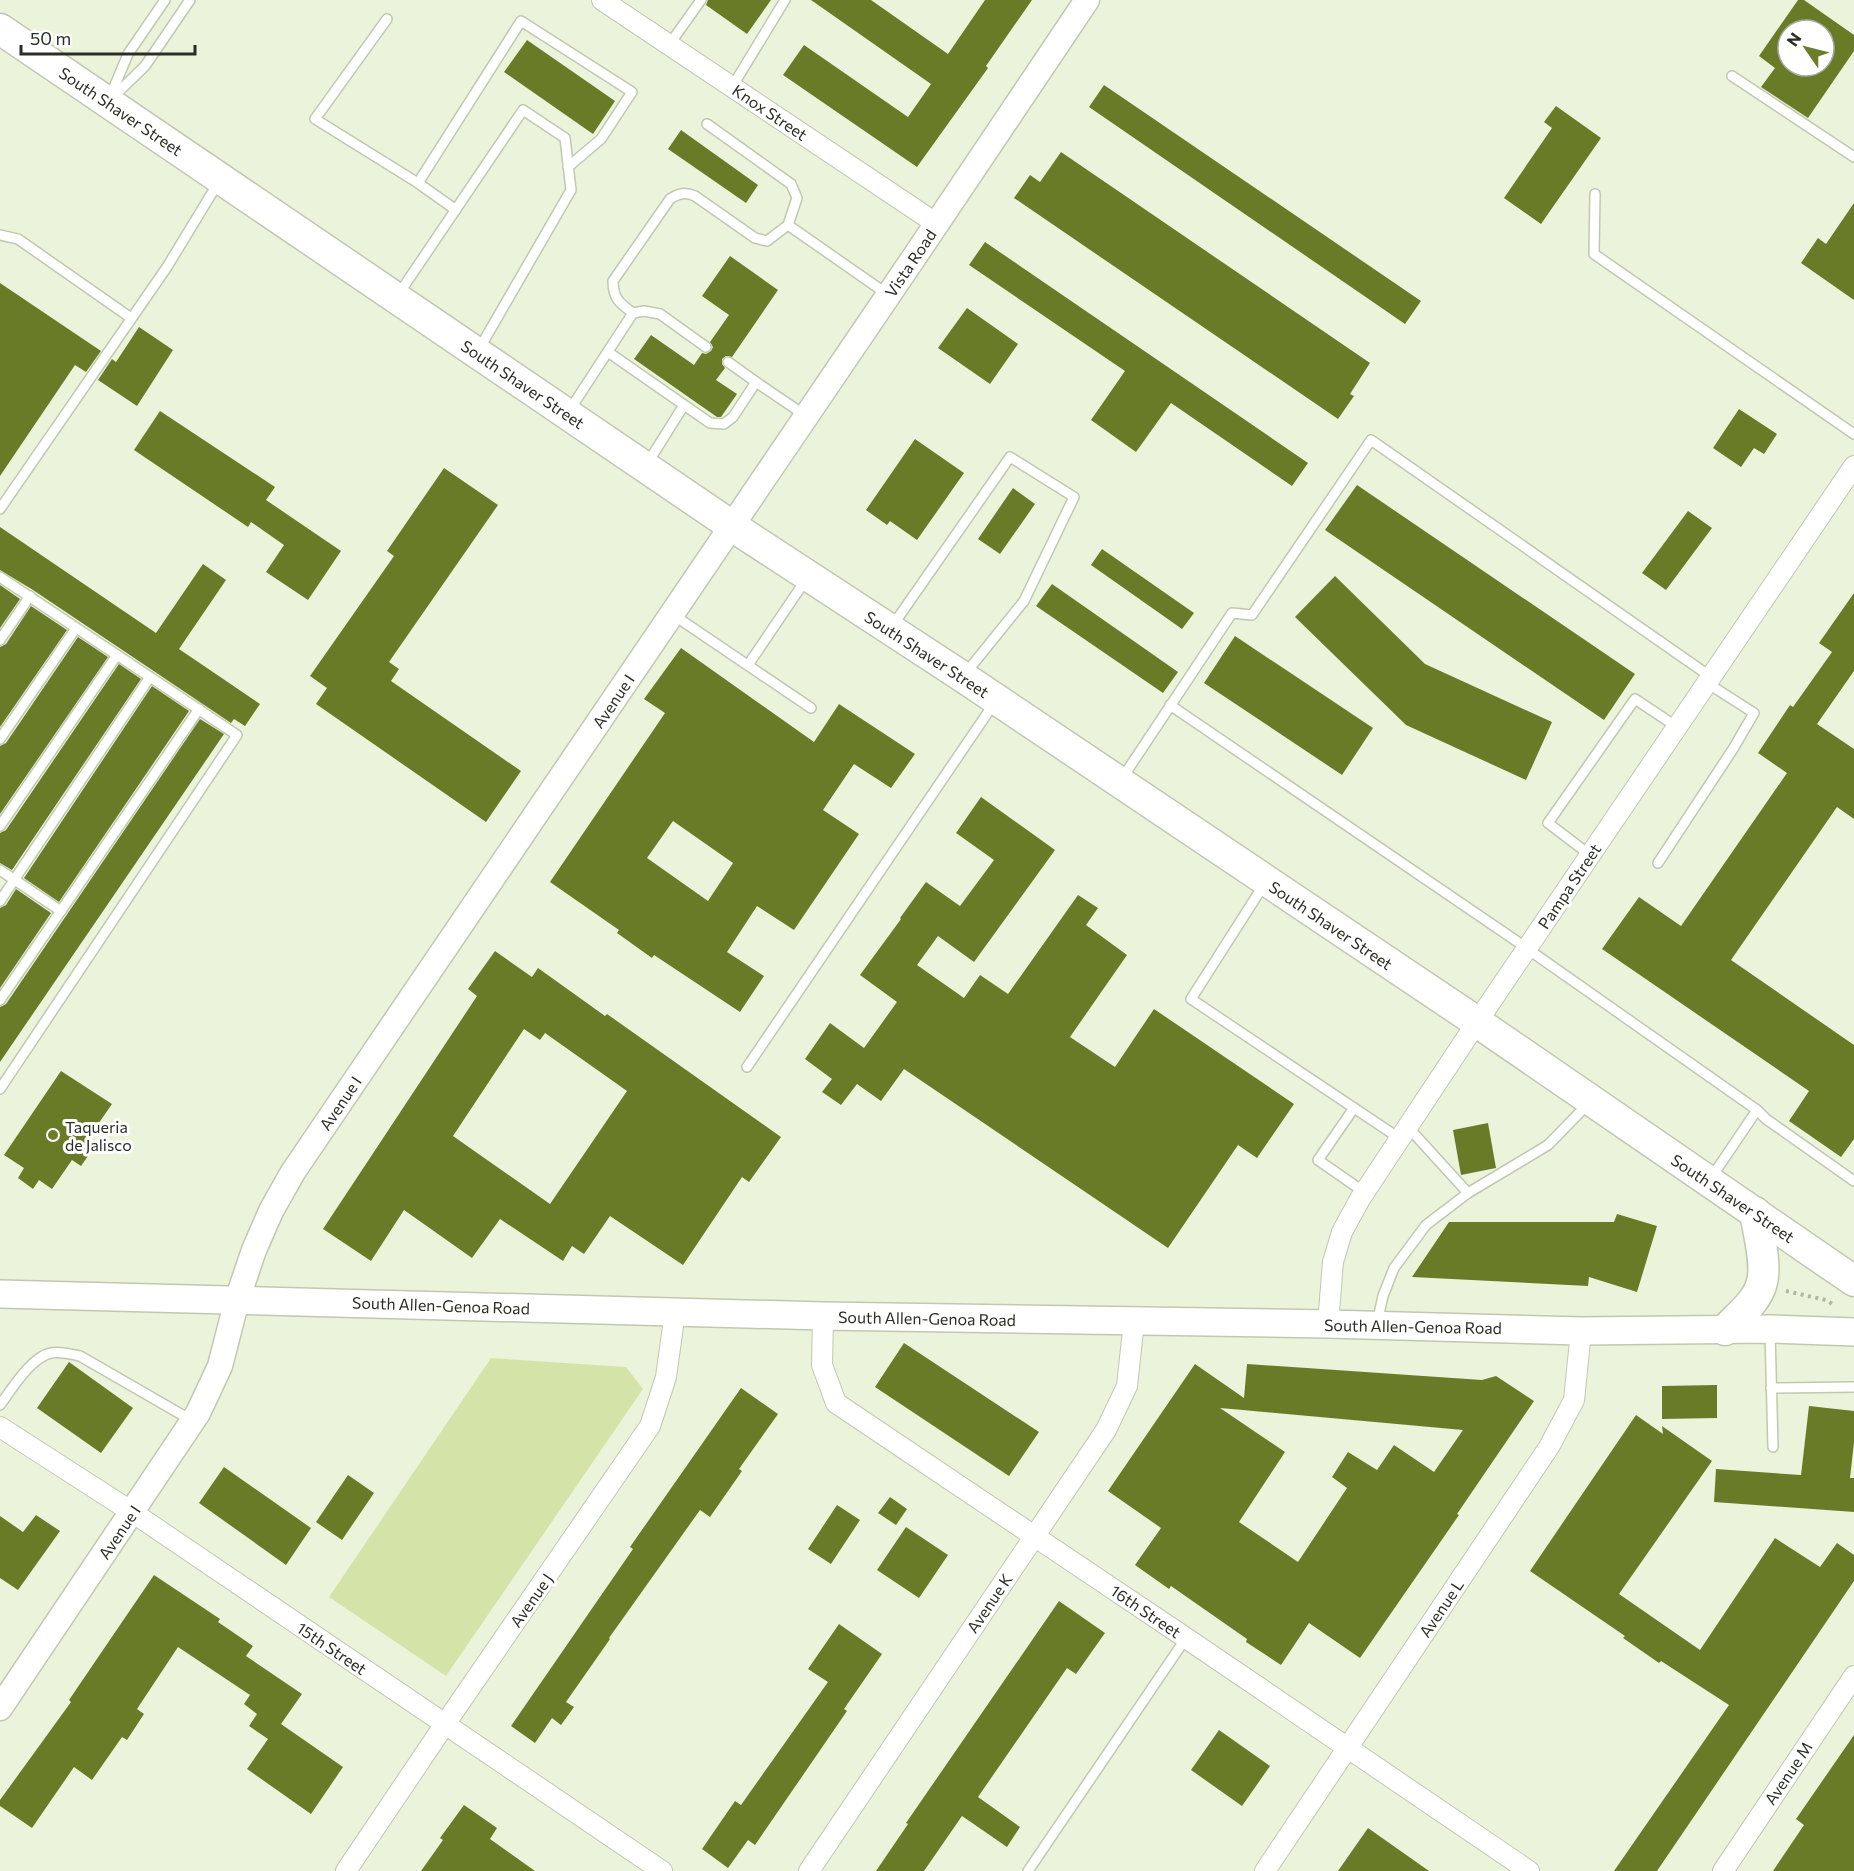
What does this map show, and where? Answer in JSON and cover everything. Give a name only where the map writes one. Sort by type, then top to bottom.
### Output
[{"type":"main road","name":"South Shaver Street","points":[[0,29],[732,526],[963,677],[1477,1022],[1755,1212],[1841,1296]]},
{"type":"main road","points":[[1725,1330],[1751,1302],[1762,1283],[1764,1264],[1755,1212]]},
{"type":"main road","name":"South Allen-Genoa Road","points":[[0,1294],[823,1316],[1328,1324],[1581,1331],[1770,1329],[1854,1332]]},
{"type":"street","name":"Knox Street","points":[[602,0],[937,224]]},
{"type":"street","name":"Vista Road","points":[[732,526],[1087,0]]},
{"type":"street","name":"Pampa Street","points":[[1328,1324],[1333,1262],[1342,1232],[1364,1192],[1854,466]]},
{"type":"street","name":"Avenue I","points":[[0,1708],[193,1421],[220,1366],[237,1300],[258,1240],[293,1172],[732,526]]},
{"type":"street","name":"Avenue J","points":[[346,1871],[650,1426],[666,1377],[675,1312]]},
{"type":"street","name":"16th Street","points":[[823,1316],[822,1365],[836,1403],[1529,1871]]},
{"type":"street","name":"Avenue K","points":[[809,1871],[1106,1430],[1127,1386],[1134,1321]]},
{"type":"street","name":"Avenue L","points":[[1264,1871],[1549,1447],[1574,1400],[1581,1331]]},
{"type":"street","name":"15th Street","points":[[0,1427],[132,1512],[662,1871]]},
{"type":"street","name":"Avenue M","points":[[1723,1871],[1854,1676]]},
{"type":"lane","points":[[108,102],[128,54],[165,0]]},
{"type":"lane","points":[[108,102],[146,66],[190,0]]},
{"type":"lane","points":[[669,45],[701,0]]},
{"type":"lane","points":[[732,87],[785,0]]},
{"type":"lane","points":[[387,19],[315,119],[418,183],[456,210]]},
{"type":"lane","points":[[418,183],[521,21],[632,92],[601,139],[568,167]]},
{"type":"lane","points":[[1732,76],[1854,157]]},
{"type":"lane","points":[[396,298],[523,110],[565,138],[571,190],[477,353]]},
{"type":"lane","points":[[706,347],[660,314],[644,311],[633,313],[622,305],[613,292],[612,281],[670,199],[678,193],[695,196],[760,240],[767,241],[788,225],[797,198],[791,184],[707,124]]},
{"type":"lane","points":[[0,509],[167,267],[220,178]]},
{"type":"lane","points":[[1595,194],[1594,254],[1854,434]]},
{"type":"lane","points":[[788,225],[889,295]]},
{"type":"lane","points":[[0,235],[18,239],[131,318]]},
{"type":"lane","points":[[567,414],[633,313]]},
{"type":"lane","points":[[608,352],[710,423],[724,424],[733,417],[756,382]]},
{"type":"lane","points":[[728,362],[806,417]]},
{"type":"lane","points":[[645,466],[684,405]]},
{"type":"lane","points":[[1119,782],[1232,613],[1252,615],[1371,440],[1754,713],[1658,863]]},
{"type":"lane","points":[[890,630],[1010,457],[1074,497],[1024,601],[963,677]]},
{"type":"lane","points":[[748,665],[808,576]]},
{"type":"lane","points":[[0,577],[237,735],[0,1089]]},
{"type":"lane","points":[[0,640],[30,596]]},
{"type":"lane","points":[[672,614],[811,708]]},
{"type":"lane","points":[[0,739],[76,628]]},
{"type":"lane","points":[[0,826],[117,655]]},
{"type":"lane","points":[[0,901],[150,677]]},
{"type":"lane","points":[[1590,855],[1548,823],[1635,699],[1677,727]]},
{"type":"lane","points":[[747,1067],[996,700]]},
{"type":"lane","points":[[1170,705],[1527,948],[1854,1181]]},
{"type":"lane","points":[[0,1000],[198,709]]},
{"type":"lane","points":[[0,870],[61,911]]},
{"type":"lane","points":[[1267,881],[1191,999],[1354,1108],[1403,1132],[1468,1193]]},
{"type":"lane","points":[[1376,1325],[1383,1296],[1394,1268],[1426,1225],[1468,1193],[1548,1145],[1591,1101]]},
{"type":"lane","points":[[1354,1108],[1318,1160],[1364,1192]]},
{"type":"lane","points":[[1709,1181],[1757,1110]]},
{"type":"lane","points":[[1770,1329],[1773,1447]]},
{"type":"lane","points":[[0,1405],[39,1358],[51,1353],[66,1353],[80,1356],[193,1421]]},
{"type":"lane","points":[[1770,1388],[1854,1387]]},
{"type":"lane","points":[[1028,1871],[1186,1638]]},
{"type":"path","points":[[1779,1289],[1826,1300],[1841,1296]]},
{"type":"green space","points":[[491,1358],[626,1367],[643,1389],[446,1676],[329,1597]]},
{"type":"building","points":[[708,0],[771,0],[747,34],[706,5]]},
{"type":"building","points":[[811,0],[871,0],[948,54],[985,0],[1032,0],[986,66],[988,68],[917,167],[783,75],[804,45],[908,117],[931,84]]},
{"type":"building","points":[[1798,0],[1804,0],[1830,18],[1785,18]]},
{"type":"building","points":[[1836,22],[1854,35],[1854,51],[1836,77]]},
{"type":"building","points":[[1776,32],[1776,78],[1835,78],[1808,118],[1761,87],[1775,68],[1759,56]]},
{"type":"building","points":[[527,40],[615,101],[593,134],[504,72]]},
{"type":"building","points":[[1104,85],[1421,301],[1405,324],[1089,107]]},
{"type":"building","points":[[1556,106],[1601,138],[1541,224],[1504,198],[1552,128],[1544,122]]},
{"type":"building","points":[[681,130],[758,185],[746,203],[668,149]]},
{"type":"building","points":[[1061,152],[1370,363],[1350,394],[1354,396],[1338,419],[1014,198],[1030,175],[1040,182]]},
{"type":"building","points":[[1854,203],[1854,300],[1801,263],[1818,238],[1826,244]]},
{"type":"building","points":[[985,242],[1308,463],[1292,486],[1171,403],[1136,452],[1091,420],[1125,371],[969,265]]},
{"type":"building","points":[[730,256],[778,290],[732,357],[726,356],[722,359],[725,368],[716,380],[737,394],[721,417],[717,417],[634,359],[651,335],[694,365],[702,353],[706,354],[711,351],[713,347],[710,342],[729,315],[702,296]]},
{"type":"building","points":[[0,283],[101,351],[86,372],[75,365],[0,476]]},
{"type":"building","points":[[967,308],[1018,344],[990,384],[938,348]]},
{"type":"building","points":[[139,327],[173,350],[137,406],[98,380],[112,359],[116,362]]},
{"type":"building","points":[[1739,409],[1777,434],[1764,454],[1754,448],[1741,467],[1713,448]]},
{"type":"building","points":[[160,411],[275,487],[266,500],[341,551],[308,600],[266,572],[284,545],[251,522],[248,527],[134,450]]},
{"type":"building","points":[[915,439],[964,473],[917,540],[890,521],[887,525],[866,510]]},
{"type":"building","points":[[444,468],[498,505],[389,662],[399,669],[391,681],[521,771],[486,822],[316,704],[327,688],[310,676],[394,556],[387,551]]},
{"type":"building","points":[[1357,485],[1635,674],[1604,720],[1325,530]]},
{"type":"building","points":[[1013,488],[1035,504],[1000,554],[978,539]]},
{"type":"building","points":[[1688,511],[1712,528],[1666,590],[1642,573]]},
{"type":"building","points":[[0,527],[156,633],[203,564],[226,580],[179,649],[260,704],[245,726],[234,719],[231,723],[0,570]]},
{"type":"building","points":[[1102,549],[1194,613],[1182,629],[1091,565]]},
{"type":"building","points":[[1335,576],[1425,664],[1552,722],[1526,780],[1406,725],[1295,617]]},
{"type":"building","points":[[1052,584],[1178,672],[1163,693],[1036,606]]},
{"type":"building","points":[[0,585],[20,599],[0,628]]},
{"type":"building","points":[[1854,593],[1854,671],[1817,724],[1854,749],[1854,819],[1837,807],[1731,960],[1854,1045],[1854,1139],[1841,1157],[1789,1121],[1809,1091],[1602,949],[1639,897],[1681,926],[1787,773],[1758,753],[1790,705],[1793,707],[1832,652],[1819,643]]},
{"type":"building","points":[[31,606],[67,630],[0,727],[0,647],[6,644]]},
{"type":"building","points":[[1235,636],[1373,728],[1342,775],[1204,683]]},
{"type":"building","points":[[78,637],[108,657],[0,814],[0,746],[6,743]]},
{"type":"building","points":[[681,648],[814,742],[839,704],[915,754],[891,788],[854,764],[823,810],[859,834],[794,930],[757,906],[727,952],[764,976],[740,1012],[654,955],[652,958],[617,933],[619,930],[550,882],[665,713],[644,699]],"holes":[[[673,821],[733,863],[708,901],[647,858]]]},
{"type":"building","points":[[119,664],[141,679],[12,870],[0,863],[0,833],[6,830]]},
{"type":"building","points":[[152,686],[189,711],[59,902],[24,878]]},
{"type":"building","points":[[200,719],[224,734],[0,1062],[0,1007],[6,1004]]},
{"type":"building","points":[[981,797],[1055,850],[974,962],[938,936],[917,965],[964,998],[980,975],[1008,994],[1078,895],[1098,908],[1086,925],[1127,955],[1070,1037],[1115,1067],[1154,1009],[1294,1104],[1257,1158],[1238,1145],[1168,1248],[904,1069],[881,1101],[857,1084],[841,1105],[822,1092],[832,1079],[805,1059],[830,1023],[864,1048],[897,1002],[860,975],[926,882],[960,906],[994,860],[956,833]]},
{"type":"building","points":[[16,889],[51,913],[0,988],[0,908],[6,905]]},
{"type":"building","points":[[495,951],[532,977],[538,968],[781,1137],[749,1182],[742,1177],[683,1265],[610,1216],[584,1254],[572,1246],[563,1261],[500,1219],[472,1258],[404,1210],[371,1261],[323,1229],[477,996],[468,989]],"holes":[[[524,1029],[540,1040],[545,1033],[627,1091],[550,1204],[453,1136]]]},
{"type":"building","points":[[61,1071],[112,1104],[85,1143],[93,1149],[81,1166],[72,1160],[52,1189],[39,1180],[33,1189],[18,1178],[24,1168],[4,1155]]},
{"type":"building","points":[[1488,1123],[1496,1168],[1461,1175],[1453,1130]]},
{"type":"building","points":[[1617,1214],[1657,1226],[1637,1292],[1589,1277],[1588,1286],[1412,1277],[1449,1222],[1614,1222]]},
{"type":"building","points":[[904,1343],[1039,1432],[1009,1476],[875,1387]]},
{"type":"building","points":[[69,1362],[133,1408],[101,1453],[37,1408]]},
{"type":"building","points":[[1195,1364],[1244,1398],[1247,1364],[1482,1380],[1496,1376],[1534,1401],[1457,1514],[1459,1515],[1360,1658],[1309,1623],[1281,1665],[1246,1642],[1247,1639],[1171,1586],[1169,1589],[1135,1565],[1161,1528],[1108,1491]],"holes":[[[1220,1408],[1463,1430],[1434,1472],[1394,1445],[1377,1470],[1348,1452],[1332,1477],[1347,1488],[1298,1562],[1239,1522],[1285,1452]]]},
{"type":"building","points":[[1717,1385],[1717,1418],[1662,1419],[1662,1386]]},
{"type":"building","points":[[741,1388],[778,1414],[739,1469],[742,1471],[710,1517],[700,1510],[609,1638],[566,1702],[574,1707],[561,1725],[552,1718],[535,1743],[511,1726],[633,1549],[630,1547]]},
{"type":"building","points":[[1809,1406],[1854,1411],[1854,1442],[1850,1478],[1854,1478],[1854,1512],[1714,1502],[1716,1469],[1801,1475]]},
{"type":"building","points":[[1636,1415],[1663,1434],[1662,1426],[1712,1461],[1619,1594],[1700,1650],[1775,1538],[1820,1567],[1837,1543],[1854,1555],[1854,1581],[1657,1871],[1614,1871],[1729,1705],[1661,1661],[1659,1663],[1623,1638],[1625,1636],[1530,1571]]},
{"type":"building","points":[[224,1467],[311,1528],[286,1565],[199,1503]]},
{"type":"building","points":[[348,1475],[374,1493],[342,1540],[316,1522]]},
{"type":"building","points":[[890,1497],[907,1509],[896,1525],[878,1513]]},
{"type":"building","points":[[837,1505],[860,1520],[831,1564],[808,1549]]},
{"type":"building","points":[[36,1515],[60,1531],[18,1590],[0,1578],[0,1516],[23,1532]]},
{"type":"building","points":[[906,1527],[948,1555],[919,1598],[877,1570]]},
{"type":"building","points":[[154,1575],[220,1619],[218,1622],[253,1646],[246,1656],[302,1694],[281,1724],[343,1767],[311,1814],[247,1769],[268,1739],[249,1726],[257,1714],[244,1704],[250,1695],[178,1647],[137,1709],[144,1714],[127,1740],[122,1737],[92,1780],[74,1767],[32,1828],[0,1806],[0,1800],[71,1702],[69,1700]]},
{"type":"building","points":[[1059,1601],[1105,1633],[1076,1674],[1067,1668],[978,1797],[1020,1827],[1007,1847],[962,1816],[924,1871],[876,1871],[908,1824],[906,1823]]},
{"type":"building","points":[[839,1624],[882,1654],[844,1709],[847,1711],[755,1845],[748,1840],[728,1868],[702,1849],[735,1801],[741,1805],[828,1682],[808,1669]]},
{"type":"building","points":[[1219,1730],[1270,1766],[1242,1806],[1191,1770]]},
{"type":"building","points":[[1854,1735],[1854,1871],[1773,1871],[1804,1825],[1796,1819]]},
{"type":"building","points":[[464,1805],[497,1828],[490,1839],[535,1871],[421,1871],[443,1840],[440,1838]]},
{"type":"building","points":[[1368,1828],[1429,1871],[1338,1871]]},
{"type":"place","name":"Taqueria de Jalisco","points":[[53,1135]]}]
